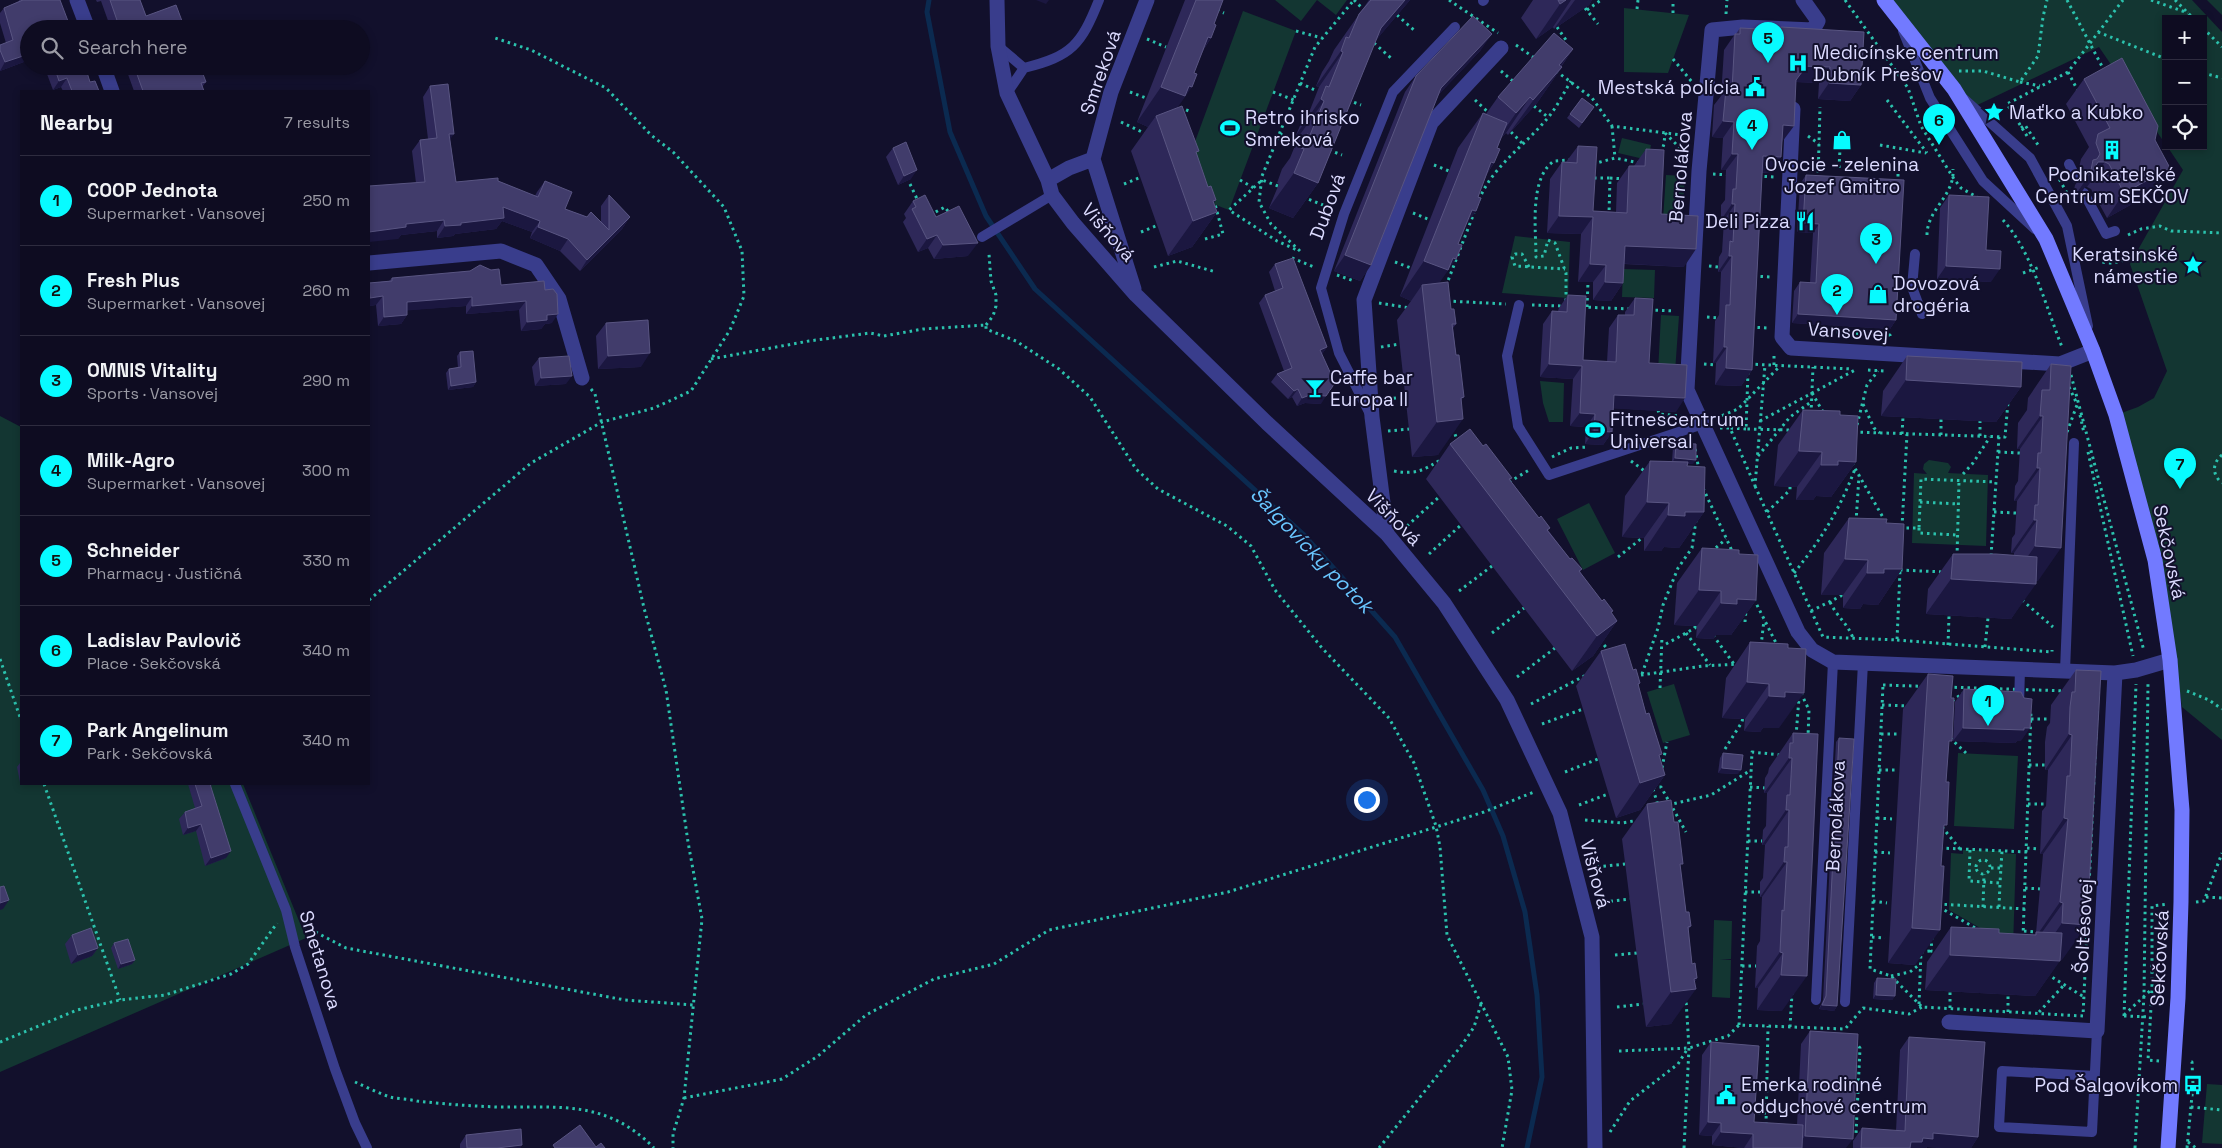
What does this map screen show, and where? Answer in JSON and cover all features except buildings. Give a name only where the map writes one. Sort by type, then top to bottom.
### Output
[{"type":"street","points":[[77,0],[85,20]]},
{"type":"street","name":"Višňová","points":[[997,0],[998,46],[1007,93],[1048,180],[1052,195],[1136,295],[1267,424],[1387,534],[1444,603],[1508,700],[1560,813],[1592,937],[1595,1148]]},
{"type":"street","name":"Smreková","points":[[1093,159],[1111,92],[1147,0]]},
{"type":"street","name":"Bernolákova","points":[[1803,0],[1818,21],[1813,30],[1743,27],[1712,30],[1706,92],[1695,314],[1687,390],[1710,426],[1798,632],[1812,650],[1833,662],[1863,663]]},
{"type":"street","name":"Sekčovská","points":[[1884,0],[1954,89],[2046,239],[2093,351],[2116,415],[2155,560],[2170,660],[2182,810],[2182,902],[2169,1146]]},
{"type":"street","name":"Dubová","points":[[1387,534],[1372,417],[1364,300],[1431,123],[1505,42]]},
{"type":"street","points":[[106,75],[112,90]]},
{"type":"street","name":"Vansovej","points":[[1794,97],[1782,337],[1791,348],[2060,364],[2093,351]]},
{"type":"street","points":[[1048,180],[1069,168],[1093,159],[1136,295]]},
{"type":"street","points":[[370,263],[501,251],[536,265],[559,299],[582,378]]},
{"type":"street","points":[[1863,663],[2115,673],[2136,670],[2170,660]]},
{"type":"street","name":"Šoltésovej","points":[[2097,1031],[2115,673]]},
{"type":"street","points":[[1949,1016],[2097,1031]]},
{"type":"lane","name":"Smreková","points":[[1024,68],[1045,63],[1072,49],[1088,26],[1099,0]]},
{"type":"lane","points":[[1897,17],[1930,98],[1983,181],[2046,239]]},
{"type":"lane","name":"Dubová","points":[[1372,417],[1339,353],[1321,288],[1344,214],[1393,92],[1455,27]]},
{"type":"lane","points":[[998,46],[1024,68],[1007,93]]},
{"type":"lane","points":[[1954,89],[2030,158],[2067,226],[2093,351]]},
{"type":"lane","points":[[2069,164],[2076,178]]},
{"type":"lane","points":[[2084,193],[2106,234],[2115,231]]},
{"type":"lane","points":[[982,237],[1052,195]]},
{"type":"lane","points":[[1915,254],[1912,287],[1922,314]]},
{"type":"lane","points":[[1519,305],[1507,356],[1518,426],[1549,475],[1621,451],[1710,426]]},
{"type":"lane","points":[[2065,670],[2074,443]]},
{"type":"lane","name":"Bernolákova","points":[[1816,1000],[1833,662]]},
{"type":"lane","name":"Bernolákova","points":[[1846,1002],[1863,663]]},
{"type":"lane","points":[[2019,706],[2020,669]]},
{"type":"lane","name":"Smetanova","points":[[234,785],[287,914],[335,1069],[355,1123],[367,1148]]},
{"type":"lane","points":[[2095,1076],[2002,1071],[1999,1127],[2092,1132],[2095,1076],[2097,1031]]},
{"type":"path","points":[[1262,180],[1229,210],[1277,241],[1300,251],[1271,224],[1259,202],[1262,180],[1315,47],[1354,0],[1364,10]]},
{"type":"path","points":[[1449,0],[1505,42],[1542,62]]},
{"type":"path","points":[[1598,24],[1586,9],[1601,0]]},
{"type":"path","points":[[1638,0],[1638,9]]},
{"type":"path","points":[[1673,0],[1673,13]]},
{"type":"path","points":[[1726,16],[1727,0]]},
{"type":"path","points":[[2020,82],[2038,56],[2042,17],[2047,0]]},
{"type":"path","points":[[2067,0],[2089,44],[2108,76]]},
{"type":"path","points":[[2037,153],[2007,104],[2068,72],[2122,0]]},
{"type":"path","points":[[2151,0],[2188,13]]},
{"type":"path","points":[[2175,0],[2188,13]]},
{"type":"path","points":[[1209,7],[1224,13]]},
{"type":"path","points":[[1397,15],[1415,31]]},
{"type":"path","points":[[1557,27],[1568,43]]},
{"type":"path","points":[[1296,31],[1322,38]]},
{"type":"path","points":[[2098,32],[2162,58]]},
{"type":"path","points":[[2207,32],[2222,47]]},
{"type":"path","points":[[370,599],[531,463],[602,422],[654,408],[691,391],[730,330],[744,296],[742,251],[724,207],[673,152],[651,135],[606,88],[530,50],[492,37]]},
{"type":"path","points":[[1146,39],[1166,47]]},
{"type":"path","points":[[1374,43],[1391,58]]},
{"type":"path","points":[[1674,59],[1688,78],[1706,92]]},
{"type":"path","points":[[1549,67],[1571,81],[1592,98],[1612,126],[1614,158]]},
{"type":"path","points":[[1501,71],[1515,84]]},
{"type":"path","points":[[1941,73],[1983,71],[2041,86]]},
{"type":"path","points":[[2068,72],[2081,96]]},
{"type":"path","points":[[2207,74],[2222,78]]},
{"type":"path","points":[[1478,202],[1485,186],[1500,167],[1549,118],[1571,81]]},
{"type":"path","points":[[1300,84],[1317,91]]},
{"type":"path","points":[[1130,92],[1146,98]]},
{"type":"path","points":[[1273,92],[1294,100]]},
{"type":"path","points":[[1342,97],[1361,105]]},
{"type":"path","points":[[1475,100],[1490,113]]},
{"type":"path","points":[[1880,146],[1927,153],[1887,100]]},
{"type":"path","points":[[1171,104],[1189,111]]},
{"type":"path","points":[[1174,116],[1177,106]]},
{"type":"path","points":[[1534,106],[1549,118]]},
{"type":"path","points":[[1818,184],[1820,107]]},
{"type":"path","points":[[1121,122],[1147,134]]},
{"type":"path","points":[[2021,128],[2025,125],[2043,151]]},
{"type":"path","points":[[1612,126],[1683,135]]},
{"type":"path","points":[[1510,132],[1524,145]]},
{"type":"path","points":[[1664,132],[1703,173],[1736,176]]},
{"type":"path","points":[[1657,158],[1663,150],[1664,132]]},
{"type":"path","points":[[1280,134],[1297,141]]},
{"type":"path","points":[[1322,147],[1342,155]]},
{"type":"path","points":[[1839,168],[1840,149]]},
{"type":"path","points":[[1588,161],[1594,164],[1614,158],[1647,163]]},
{"type":"path","points":[[1440,301],[1566,306],[1565,269],[1555,244],[1548,240],[1544,256],[1536,257],[1536,200],[1541,176],[1548,165],[1560,159],[1579,160]]},
{"type":"path","points":[[1628,161],[1628,170]]},
{"type":"path","points":[[1593,188],[1594,164]]},
{"type":"path","points":[[2050,164],[2067,193]]},
{"type":"path","points":[[1434,165],[1450,171]]},
{"type":"path","points":[[1898,169],[1898,189]]},
{"type":"path","points":[[1927,235],[1935,209],[1947,195],[1954,179],[1953,169]]},
{"type":"path","points":[[1755,176],[1783,178]]},
{"type":"path","points":[[1124,184],[1140,177]]},
{"type":"path","points":[[1594,178],[1628,179]]},
{"type":"path","points":[[1609,218],[1610,178]]},
{"type":"path","points":[[1240,180],[1254,188]]},
{"type":"path","points":[[1262,180],[1278,186]]},
{"type":"path","points":[[1479,183],[1485,186]]},
{"type":"path","points":[[910,184],[922,209]]},
{"type":"path","points":[[1302,197],[1323,205]]},
{"type":"path","points":[[1205,239],[1223,234],[1215,204]]},
{"type":"path","points":[[925,218],[945,206],[954,221]]},
{"type":"path","points":[[1443,292],[1475,210]]},
{"type":"path","points":[[1413,213],[1430,220]]},
{"type":"path","points":[[1749,223],[1781,225]]},
{"type":"path","points":[[1141,232],[1158,225]]},
{"type":"path","points":[[2126,236],[2141,229],[2160,226],[2171,231],[2222,233]]},
{"type":"path","points":[[1460,232],[1466,235]]},
{"type":"path","points":[[2083,249],[2096,261],[2105,264],[2116,264],[2126,258]]},
{"type":"path","points":[[986,325],[996,306],[996,295],[991,281],[989,254]]},
{"type":"path","points":[[1529,267],[1522,254],[1515,254],[1512,257],[1516,266],[1529,267],[1565,269]]},
{"type":"path","points":[[1292,258],[1294,265]]},
{"type":"path","points":[[1154,267],[1177,261],[1216,272]]},
{"type":"path","points":[[1392,261],[1411,268]]},
{"type":"path","points":[[2024,273],[2040,267]]},
{"type":"path","points":[[1746,275],[1778,278]]},
{"type":"path","points":[[1441,280],[1447,283]]},
{"type":"path","points":[[1587,307],[1588,282]]},
{"type":"path","points":[[1379,303],[1417,309]]},
{"type":"path","points":[[1574,307],[1639,310]]},
{"type":"path","points":[[1581,316],[1582,307]]},
{"type":"path","points":[[1647,319],[1648,310],[1719,318]]},
{"type":"path","points":[[712,359],[809,341],[870,334],[884,336],[922,329],[986,325]]},
{"type":"path","points":[[986,325],[986,329],[1016,341],[1059,369],[1090,397],[1136,469],[1158,489],[1227,526],[1251,546],[1275,590],[1316,641],[1389,718],[1414,763],[1436,826],[1440,847],[1447,935],[1508,1057],[1512,1090],[1502,1148]]},
{"type":"path","points":[[1744,327],[1775,329]]},
{"type":"path","points":[[1774,343],[1774,365]]},
{"type":"path","points":[[1377,347],[1400,344]]},
{"type":"path","points":[[1698,363],[1716,365]]},
{"type":"path","points":[[1742,364],[1887,371]]},
{"type":"path","points":[[1746,429],[1748,364]]},
{"type":"path","points":[[1755,486],[1764,365]]},
{"type":"path","points":[[1710,411],[1713,420],[1738,409],[1781,366]]},
{"type":"path","points":[[1810,421],[1814,367]]},
{"type":"path","points":[[1760,421],[1856,370]]},
{"type":"path","points":[[1853,441],[1867,385],[1878,371]]},
{"type":"path","points":[[582,378],[595,394],[644,608],[666,690],[688,842],[702,919],[684,1098],[673,1134],[673,1148]]},
{"type":"path","points":[[1812,393],[1825,416]]},
{"type":"path","points":[[1383,399],[1406,397]]},
{"type":"path","points":[[1848,432],[2005,437],[2008,398]]},
{"type":"path","points":[[1758,456],[1790,417],[1812,402]]},
{"type":"path","points":[[1862,404],[1874,428],[1880,433]]},
{"type":"path","points":[[2067,433],[2077,405]]},
{"type":"path","points":[[1902,417],[1902,434]]},
{"type":"path","points":[[1941,419],[1941,435]]},
{"type":"path","points":[[1980,421],[1980,436]]},
{"type":"path","points":[[1445,427],[1452,426],[1459,448]]},
{"type":"path","points":[[1710,426],[1794,430]]},
{"type":"path","points":[[1730,428],[1822,637],[1897,640],[2052,652],[2052,644]]},
{"type":"path","points":[[1386,432],[1409,429]]},
{"type":"path","points":[[1902,535],[1907,434]]},
{"type":"path","points":[[1963,474],[1973,463],[1990,437]]},
{"type":"path","points":[[1990,562],[1999,437]]},
{"type":"path","points":[[1507,485],[1512,479],[1570,448],[1596,447]]},
{"type":"path","points":[[1695,447],[1700,476]]},
{"type":"path","points":[[1621,451],[1653,477]]},
{"type":"path","points":[[1998,452],[2020,453]]},
{"type":"path","points":[[2222,455],[2217,459],[2214,470],[2218,480],[2222,483]]},
{"type":"path","points":[[1391,471],[1408,473],[1423,471],[1442,459],[1448,458]]},
{"type":"path","points":[[1849,458],[1886,524]]},
{"type":"path","points":[[1794,573],[1822,537],[1844,499],[1855,468]]},
{"type":"path","points":[[1856,529],[1859,475]]},
{"type":"path","points":[[1957,535],[1919,533],[1921,479],[1996,482]]},
{"type":"path","points":[[1957,564],[1959,481]]},
{"type":"path","points":[[1767,512],[1790,490],[1790,484]]},
{"type":"path","points":[[1701,493],[1702,485],[1735,556]]},
{"type":"path","points":[[1407,526],[1439,497]]},
{"type":"path","points":[[1920,502],[1958,504]]},
{"type":"path","points":[[1994,512],[2016,513]]},
{"type":"path","points":[[1642,674],[1658,628],[1663,605],[1678,568],[1692,548],[1697,515]]},
{"type":"path","points":[[1429,554],[1461,525]]},
{"type":"path","points":[[1896,530],[1902,527],[1919,528]]},
{"type":"path","points":[[1618,557],[1642,538],[1643,532]]},
{"type":"path","points":[[1711,556],[1711,550],[1726,539]]},
{"type":"path","points":[[1897,640],[1900,560]]},
{"type":"path","points":[[1459,592],[1492,566]]},
{"type":"path","points":[[1900,570],[1951,573]]},
{"type":"path","points":[[1945,581],[1946,572]]},
{"type":"path","points":[[1811,611],[1841,596],[1842,589]]},
{"type":"path","points":[[1751,592],[1780,650]]},
{"type":"path","points":[[2016,594],[2053,627]]},
{"type":"path","points":[[1830,602],[1836,616],[1844,623],[1853,638]]},
{"type":"path","points":[[1745,622],[1747,603]]},
{"type":"path","points":[[1492,633],[1524,608]]},
{"type":"path","points":[[1948,645],[1949,616]]},
{"type":"path","points":[[2053,635],[2054,617]]},
{"type":"path","points":[[1761,654],[1764,618]]},
{"type":"path","points":[[1986,647],[1988,618]]},
{"type":"path","points":[[1666,644],[1695,628],[1695,620]]},
{"type":"path","points":[[1686,633],[1710,665]]},
{"type":"path","points":[[1713,635],[1734,664]]},
{"type":"path","points":[[1660,688],[1662,636]]},
{"type":"path","points":[[1599,638],[1610,652]]},
{"type":"path","points":[[1517,678],[1555,648]]},
{"type":"path","points":[[0,659],[20,717]]},
{"type":"path","points":[[1636,678],[1642,674],[1710,665],[1743,664]]},
{"type":"path","points":[[1531,704],[1584,675],[1593,673]]},
{"type":"path","points":[[1883,685],[2020,690],[2098,692],[2083,1016],[2008,1012],[1949,1016],[1921,1006],[1891,976],[1870,969],[1883,685]]},
{"type":"path","points":[[2172,685],[2209,700],[2222,709]]},
{"type":"path","points":[[1945,687],[1945,694]]},
{"type":"path","points":[[1951,710],[1951,701],[1970,688]]},
{"type":"path","points":[[1796,738],[1800,690],[1809,710],[1807,739]]},
{"type":"path","points":[[1882,705],[1917,707]]},
{"type":"path","points":[[1542,724],[1583,709]]},
{"type":"path","points":[[1724,749],[1742,722],[1743,716]]},
{"type":"path","points":[[2023,940],[2031,719],[2050,720]]},
{"type":"path","points":[[2089,732],[2096,732]]},
{"type":"path","points":[[1881,734],[1897,734]]},
{"type":"path","points":[[1947,734],[1966,753]]},
{"type":"path","points":[[1662,769],[1662,760],[1668,742]]},
{"type":"path","points":[[1619,1051],[1689,1048],[1728,1036],[1739,1025],[1752,752],[1786,756]]},
{"type":"path","points":[[1565,772],[1598,759]]},
{"type":"path","points":[[2029,764],[2045,765]]},
{"type":"path","points":[[2087,767],[2095,767]]},
{"type":"path","points":[[1654,812],[1658,807],[1711,794],[1751,770]]},
{"type":"path","points":[[1879,770],[1895,770]]},
{"type":"path","points":[[1662,778],[1661,787],[1686,832]]},
{"type":"path","points":[[1650,781],[1658,807]]},
{"type":"path","points":[[44,785],[120,1000]]},
{"type":"path","points":[[684,1098],[782,1079],[818,1056],[866,1015],[934,979],[994,964],[1049,930],[1228,892],[1484,812],[1548,786]]},
{"type":"path","points":[[1652,787],[1661,787]]},
{"type":"path","points":[[1750,787],[1765,788]]},
{"type":"path","points":[[1579,805],[1608,794]]},
{"type":"path","points":[[2028,804],[2046,804]]},
{"type":"path","points":[[2085,817],[2092,818]]},
{"type":"path","points":[[1619,823],[1643,818]]},
{"type":"path","points":[[1877,818],[1892,819]]},
{"type":"path","points":[[1585,820],[1619,823],[1633,827]]},
{"type":"path","points":[[1938,830],[1938,821],[1960,849]]},
{"type":"path","points":[[1748,841],[1762,841]]},
{"type":"path","points":[[1936,853],[1937,848],[2002,851],[2040,849]]},
{"type":"path","points":[[1970,850],[1969,880],[1983,883],[2000,883]]},
{"type":"path","points":[[1984,859],[1985,850]]},
{"type":"path","points":[[1998,908],[2002,851]]},
{"type":"path","points":[[1876,852],[1890,852]]},
{"type":"path","points":[[2150,1033],[2152,906],[2204,901],[2222,853]]},
{"type":"path","points":[[2083,854],[2091,854]]},
{"type":"path","points":[[1984,859],[1978,861],[1976,867],[1978,872],[1984,874]]},
{"type":"path","points":[[1984,859],[1988,861],[1990,868]]},
{"type":"path","points":[[1597,867],[1625,864]]},
{"type":"path","points":[[1968,867],[1976,867]]},
{"type":"path","points":[[1990,868],[2001,868]]},
{"type":"path","points":[[1983,907],[1984,874],[1990,868]]},
{"type":"path","points":[[2025,888],[2041,888]]},
{"type":"path","points":[[1745,892],[1760,892]]},
{"type":"path","points":[[2206,897],[2222,898]]},
{"type":"path","points":[[1604,902],[1630,900]]},
{"type":"path","points":[[2081,900],[2088,901]]},
{"type":"path","points":[[1873,901],[1887,903]]},
{"type":"path","points":[[1982,932],[1934,904],[2025,909]]},
{"type":"path","points":[[0,1042],[77,1010],[120,1000],[165,995],[231,974],[248,964],[287,914],[346,948],[625,1000],[694,1005]]},
{"type":"path","points":[[2024,931],[2036,932]]},
{"type":"path","points":[[1932,933],[1932,951]]},
{"type":"path","points":[[2079,936],[2086,937]]},
{"type":"path","points":[[1872,937],[1885,938]]},
{"type":"path","points":[[1924,942],[1932,942]]},
{"type":"path","points":[[1921,1006],[1921,952],[1941,952]]},
{"type":"path","points":[[1615,955],[1637,953]]},
{"type":"path","points":[[1891,976],[1910,972],[1920,964]]},
{"type":"path","points":[[1742,966],[1756,966]]},
{"type":"path","points":[[2039,969],[2084,997]]},
{"type":"path","points":[[2037,1014],[2064,984]]},
{"type":"path","points":[[1790,1027],[1792,986]]},
{"type":"path","points":[[2150,1017],[2124,1016],[2152,989]]},
{"type":"path","points":[[1949,1016],[1950,991]]},
{"type":"path","points":[[1684,1148],[1689,1048],[1685,995]]},
{"type":"path","points":[[2008,995],[2008,1012]]},
{"type":"path","points":[[1379,1148],[1462,1045],[1474,1027],[1481,1003]]},
{"type":"path","points":[[1618,1007],[1643,1004]]},
{"type":"path","points":[[1739,1025],[1844,1029],[1863,1008],[1910,1014],[1921,1006]]},
{"type":"path","points":[[1766,1129],[1768,1026]]},
{"type":"path","points":[[1821,1028],[1821,1037]]},
{"type":"path","points":[[1850,1038],[1857,1042],[1860,1048],[1856,1134],[1870,1136]]},
{"type":"path","points":[[1608,1136],[1630,1101],[1678,1064],[1689,1048]]},
{"type":"path","points":[[335,1069],[352,1081],[392,1097],[438,1103],[497,1107],[556,1106],[588,1110],[642,1135],[654,1148]]},
{"type":"path","points":[[2135,1148],[2140,1072]]},
{"type":"path","points":[[2191,1107],[2222,1110]]},
{"type":"path","points":[[1747,1112],[1766,1113]]},
{"type":"path","points":[[1851,1119],[1857,1119]]},
{"type":"path","points":[[2188,1142],[2196,1148]]},
{"type":"green space","points":[[1275,0],[1317,0],[1301,21]]},
{"type":"green space","points":[[1317,0],[1347,0],[1336,15]]},
{"type":"green space","points":[[1882,0],[2192,0],[2206,15],[2162,15],[2162,139],[2099,47],[1969,109]]},
{"type":"green space","points":[[2207,0],[2222,0],[2222,15]]},
{"type":"green space","points":[[1624,8],[1689,15],[1668,73],[1624,72]]},
{"type":"green space","name":"Retro ihrisko Smreková","points":[[1243,11],[1296,31],[1229,210],[1200,199],[1189,158]]},
{"type":"green space","points":[[2207,16],[2222,32],[2222,740],[2182,707],[2161,562],[2116,415],[2138,407],[2154,398],[2167,371],[2130,264],[2183,170],[2170,150],[2207,150]]},
{"type":"green space","points":[[1622,138],[1651,145],[1648,160],[1618,153]]},
{"type":"green space","points":[[1666,175],[1685,176],[1682,220],[1663,219]]},
{"type":"green space","points":[[1515,236],[1570,242],[1568,298],[1502,293]]},
{"type":"green space","points":[[1623,269],[1655,270],[1654,298],[1622,297]]},
{"type":"green space","points":[[1661,315],[1679,316],[1675,372],[1658,372]]},
{"type":"green space","points":[[1540,381],[1564,383],[1563,422],[1549,422],[1543,403]]},
{"type":"green space","points":[[0,416],[20,426],[20,785],[243,785],[306,938],[0,1072]]},
{"type":"green space","points":[[1929,460],[1948,463],[1951,467],[1948,473],[1988,475],[1986,546],[1912,543],[1914,473],[1927,474],[1923,469],[1924,464]]},
{"type":"green space","points":[[1589,503],[1615,553],[1583,570],[1557,519]]},
{"type":"green space","points":[[1674,684],[1690,735],[1663,743],[1647,692]]},
{"type":"green space","points":[[1958,753],[2018,756],[2014,829],[1954,826]]},
{"type":"green space","points":[[1963,850],[2005,851],[2003,853],[2016,854],[2013,947],[1949,910],[1951,853],[1963,854]]},
{"type":"green space","points":[[1714,920],[1732,921],[1731,959],[1720,959],[1731,960],[1730,998],[1712,997]]},
{"type":"green space","points":[[2207,1084],[2222,1085],[2222,1144],[2202,1143]]},
{"type":"waterway","name":"Šalgovícky potok","points":[[929,0],[927,12],[950,132],[986,216],[1035,289],[1303,534],[1395,637],[1483,790],[1503,836],[1525,912],[1537,995],[1542,1077],[1527,1148]]},
{"type":"place","name":"Schneider","points":[[1768,63]]},
{"type":"place","name":"Medicínske centrum Dubník Prešov","points":[[1798,63]]},
{"type":"place","name":"Mestská polícia","points":[[1755,87]]},
{"type":"place","name":"Maťko a Kubko","points":[[1994,112]]},
{"type":"place","name":"Retro ihrisko Smreková","points":[[1230,128]]},
{"type":"place","name":"Ovocie - zelenina Jozef Gmitro","points":[[1842,140]]},
{"type":"place","name":"Ladislav Pavlovič","points":[[1939,145]]},
{"type":"place","name":"Milk-Agro","points":[[1752,150]]},
{"type":"place","name":"Podnikateľské Centrum SEKČOV","points":[[2112,150]]},
{"type":"place","name":"Deli Pizza","points":[[1805,221]]},
{"type":"place","name":"OMNIS Vitality","points":[[1876,264]]},
{"type":"place","name":"Keratsinské námestie","points":[[2193,265]]},
{"type":"place","name":"Dovozová drogéria","points":[[1878,294]]},
{"type":"place","name":"Fresh Plus","points":[[1837,315]]},
{"type":"place","name":"Caffe bar Europa ll","points":[[1315,388]]},
{"type":"place","name":"Fitnescentrum Universal","points":[[1595,430]]},
{"type":"place","name":"Park Angelinum","points":[[2180,489]]},
{"type":"place","name":"COOP Jednota","points":[[1988,726]]},
{"type":"place","name":"Pod Šalgovíkom","points":[[2193,1085]]},
{"type":"place","name":"Emerka rodinné oddychové centrum","points":[[1726,1095]]}]
